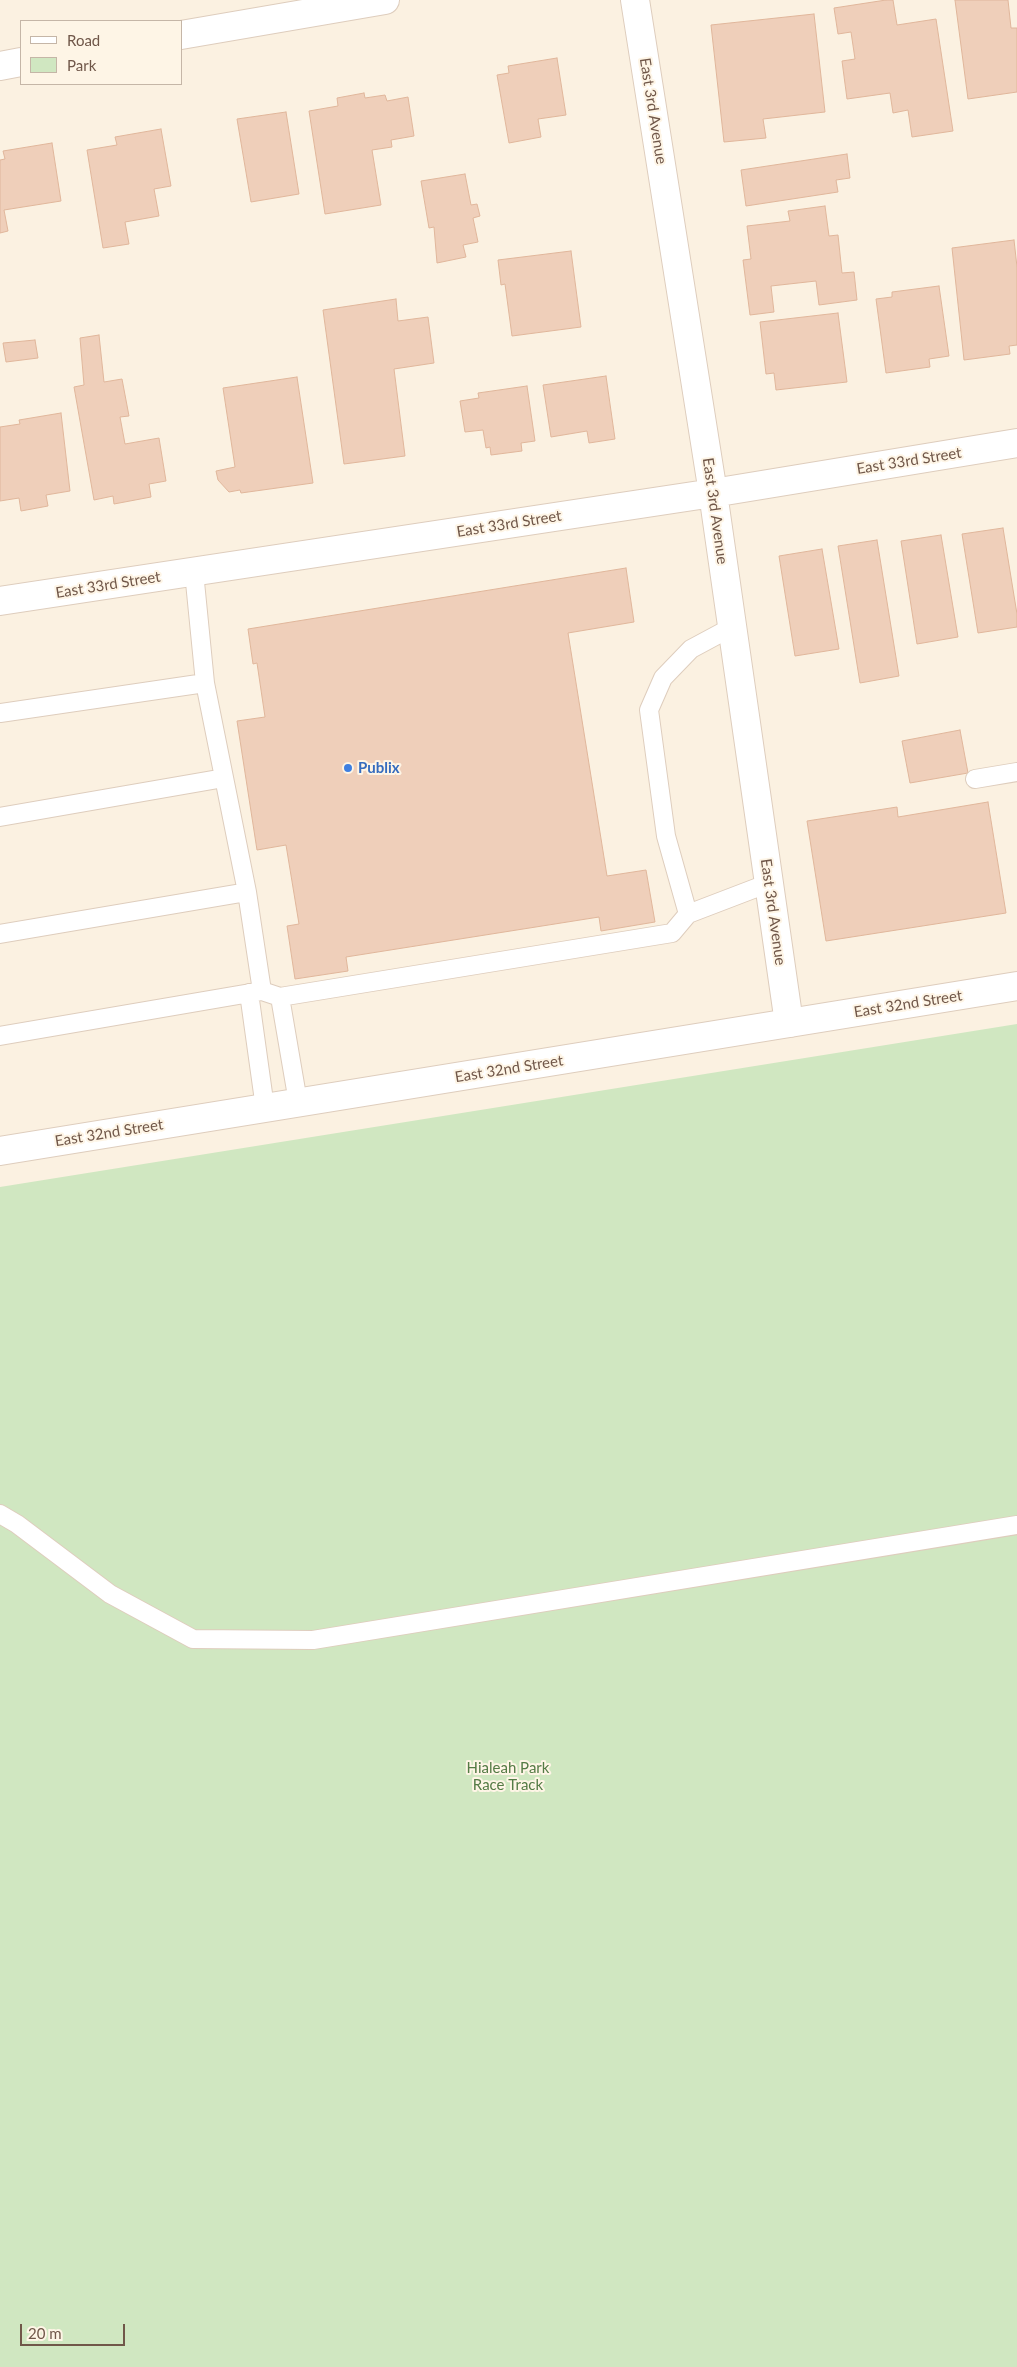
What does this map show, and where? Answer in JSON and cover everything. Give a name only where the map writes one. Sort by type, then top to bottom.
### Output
[{"type":"street","points":[[182,35],[385,0]]},
{"type":"street","name":"East 3rd Avenue","points":[[635,0],[713,493],[789,1023]]},
{"type":"street","points":[[0,66],[20,62]]},
{"type":"street","name":"East 33rd Street","points":[[0,601],[713,493],[1017,443]]},
{"type":"street","name":"East 32nd Street","points":[[0,1150],[1017,986]]},
{"type":"lane","points":[[194,572],[206,683],[247,892],[265,1108]]},
{"type":"lane","points":[[688,914],[666,836],[649,710],[663,678],[691,649],[732,627]]},
{"type":"lane","points":[[0,712],[206,683]]},
{"type":"lane","points":[[976,779],[1017,772]]},
{"type":"lane","points":[[0,817],[224,778]]},
{"type":"lane","points":[[0,1036],[255,992],[280,997],[672,933],[688,914],[769,883]]},
{"type":"lane","points":[[0,934],[247,892]]},
{"type":"lane","points":[[280,997],[298,1102]]},
{"type":"lane","points":[[0,1514],[17,1524],[110,1594],[193,1639],[314,1640],[1017,1525]]},
{"type":"green space","name":"Hialeah Park Race Track","points":[[1017,1024],[1017,2367],[0,2367],[0,1187]]},
{"type":"building","points":[[893,0],[897,25],[936,19],[953,131],[912,137],[908,110],[893,113],[890,93],[847,99],[842,61],[855,59],[851,32],[838,34],[834,8]]},
{"type":"building","points":[[955,0],[1008,0],[1011,28],[1017,28],[1017,92],[968,99]]},
{"type":"building","points":[[814,14],[825,112],[763,119],[766,138],[724,142],[711,25]]},
{"type":"building","points":[[557,58],[566,115],[538,119],[541,137],[509,143],[497,75],[509,73],[508,66]]},
{"type":"building","points":[[364,93],[365,98],[385,95],[387,101],[408,97],[414,136],[391,140],[392,147],[372,150],[381,205],[325,214],[309,111],[338,106],[337,98]]},
{"type":"building","points":[[286,112],[299,194],[251,202],[237,119]]},
{"type":"building","points":[[161,129],[171,186],[154,189],[159,216],[125,222],[129,244],[103,248],[87,150],[117,145],[115,137]]},
{"type":"building","points":[[52,143],[61,201],[4,210],[8,231],[0,233],[0,160],[5,159],[3,151]]},
{"type":"building","points":[[847,154],[850,178],[836,180],[838,192],[746,206],[741,170]]},
{"type":"building","points":[[465,174],[471,205],[477,204],[480,216],[473,218],[478,242],[463,245],[466,257],[437,263],[434,227],[429,228],[421,181]]},
{"type":"building","points":[[825,206],[829,236],[838,235],[842,273],[854,272],[857,300],[819,305],[816,281],[771,286],[774,312],[750,315],[743,260],[751,259],[747,226],[790,221],[788,211]]},
{"type":"building","points":[[1014,240],[1017,267],[1017,345],[1009,346],[1010,354],[964,360],[952,248]]},
{"type":"building","points":[[571,251],[581,327],[512,336],[505,284],[501,285],[498,260]]},
{"type":"building","points":[[939,286],[949,356],[929,359],[930,367],[886,373],[876,299],[892,297],[892,292]]},
{"type":"building","points":[[396,299],[398,321],[428,317],[434,363],[394,369],[405,456],[344,464],[323,310]]},
{"type":"building","points":[[838,313],[847,382],[776,390],[774,373],[766,374],[760,322]]},
{"type":"building","points":[[99,335],[104,382],[122,379],[129,416],[120,417],[125,444],[159,438],[166,481],[149,484],[151,497],[114,504],[113,496],[94,500],[74,387],[84,385],[80,338]]},
{"type":"building","points":[[35,340],[38,358],[6,362],[3,343]]},
{"type":"building","points":[[606,376],[615,439],[589,443],[587,431],[551,437],[543,385]]},
{"type":"building","points":[[297,377],[313,483],[241,493],[240,490],[229,492],[218,480],[216,471],[235,467],[223,388]]},
{"type":"building","points":[[527,386],[535,441],[521,443],[522,451],[491,455],[490,447],[486,448],[483,430],[465,432],[460,401],[479,398],[478,393]]},
{"type":"building","points":[[61,413],[70,491],[46,495],[48,506],[21,511],[19,498],[0,501],[0,427],[20,424],[19,420]]},
{"type":"building","points":[[1003,528],[1017,614],[1017,627],[978,633],[962,534]]},
{"type":"building","points":[[941,535],[958,637],[917,644],[901,541]]},
{"type":"building","points":[[877,540],[899,676],[860,683],[838,546]]},
{"type":"building","points":[[822,549],[839,649],[795,656],[779,556]]},
{"type":"building","points":[[626,568],[634,622],[568,633],[607,876],[646,870],[655,922],[601,931],[599,917],[346,957],[348,971],[295,979],[287,926],[299,924],[286,845],[257,850],[237,721],[265,717],[257,663],[253,664],[248,629]]},
{"type":"building","points":[[960,730],[968,773],[910,783],[902,741]]},
{"type":"building","points":[[988,802],[1006,913],[826,941],[807,821],[897,807],[898,817]]},
{"type":"place","name":"Publix","points":[[348,768]]}]
